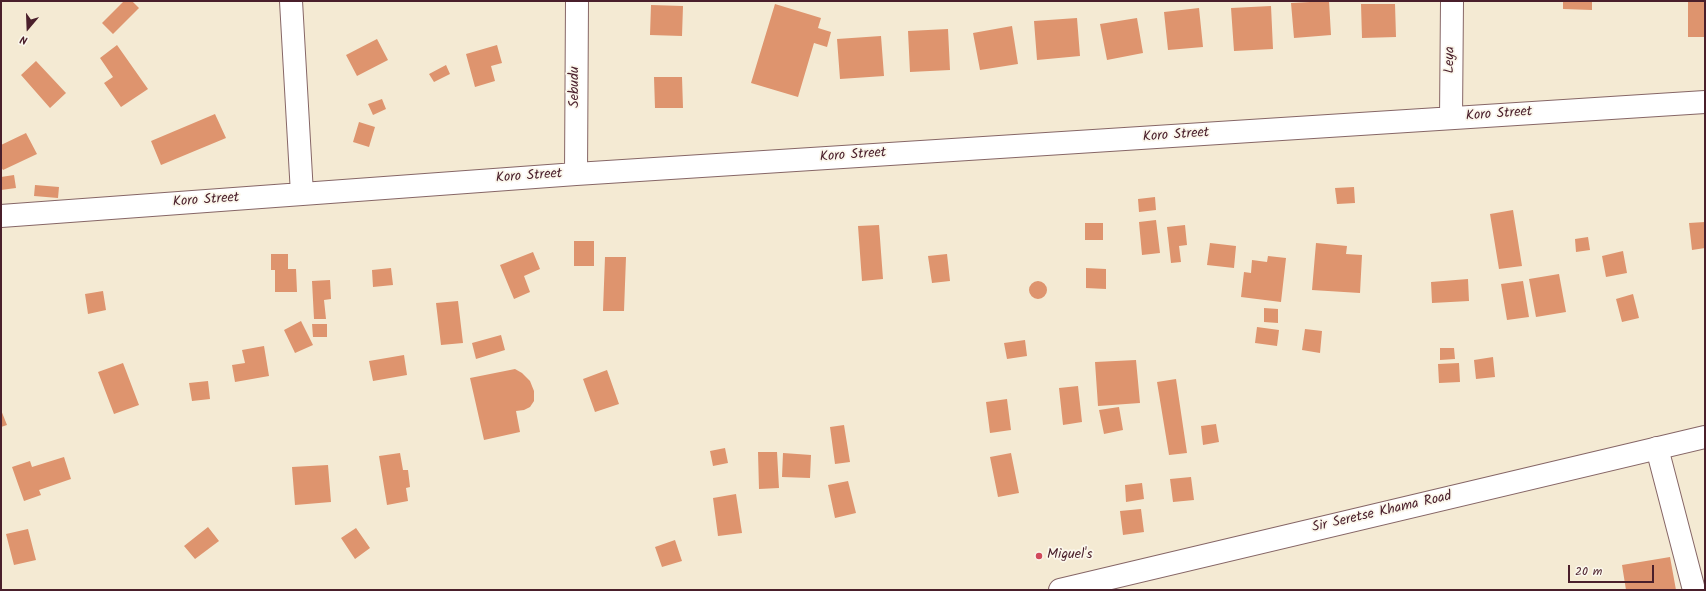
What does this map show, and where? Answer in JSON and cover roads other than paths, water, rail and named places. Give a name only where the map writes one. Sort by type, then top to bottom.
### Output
[{"type":"street","points":[[291,1],[302,194]]},
{"type":"street","name":"Sebudu","points":[[576,1],[576,174]]},
{"type":"street","name":"Leya","points":[[1450,118],[1452,1]]},
{"type":"street","name":"Koro Street","points":[[1,216],[576,174],[1705,102]]},
{"type":"street","name":"Sir Seretse Khama Road","points":[[1060,590],[1705,437]]},
{"type":"street","points":[[1657,448],[1694,590]]},
{"type":"place","name":"Miguel's","points":[[1039,556]]}]
